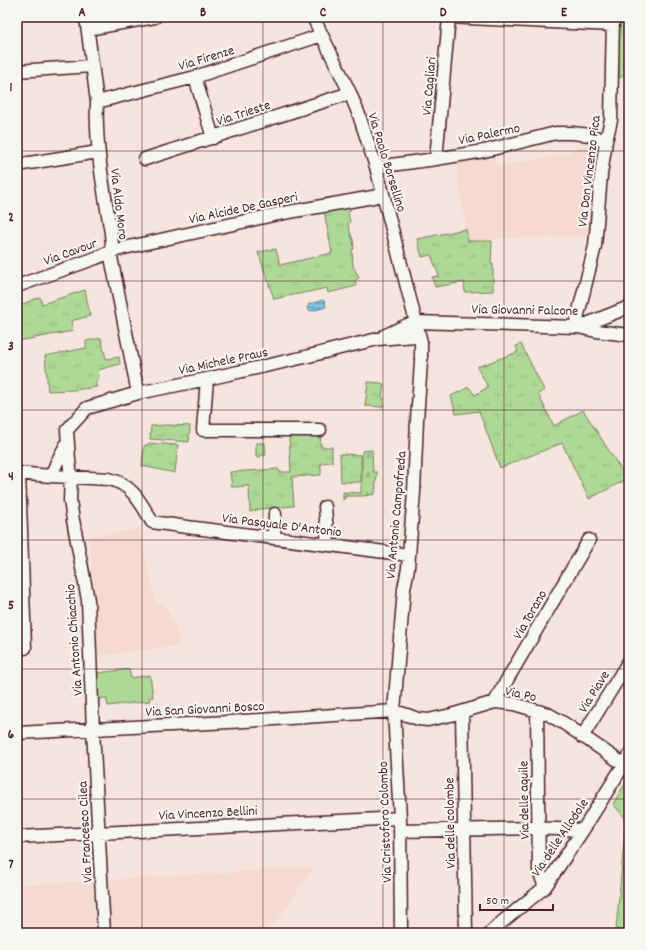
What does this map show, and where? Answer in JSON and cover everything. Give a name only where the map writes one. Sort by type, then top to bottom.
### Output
[{"type":"street","points":[[87,23],[155,17]]},
{"type":"street","name":"Via Paolo Borsellino","points":[[313,17],[350,93],[359,115],[376,167],[416,322]]},
{"type":"street","points":[[449,17],[613,21]]},
{"type":"street","name":"Via Cagliari","points":[[436,159],[449,17]]},
{"type":"street","name":"Via Don Vincenzo Pica","points":[[575,326],[595,246],[601,175],[611,120],[613,21]]},
{"type":"street","name":"Via Aldo Moro","points":[[87,23],[97,102],[96,116],[98,152],[111,233],[112,245],[110,252],[138,393]]},
{"type":"street","name":"Via Firenze","points":[[97,102],[195,77],[322,35]]},
{"type":"street","points":[[17,71],[92,66]]},
{"type":"street","points":[[195,77],[213,138]]},
{"type":"street","name":"Via Trieste","points":[[145,159],[350,93]]},
{"type":"street","name":"Via Palermo","points":[[376,167],[484,151],[561,133],[590,135],[606,141]]},
{"type":"street","points":[[17,165],[98,152]]},
{"type":"street","name":"Via Alcide De Gasperi","points":[[110,252],[278,214],[373,198],[383,194]]},
{"type":"street","name":"Via Cavour","points":[[17,286],[110,252]]},
{"type":"street","name":"Via Giovanni Falcone","points":[[416,322],[575,326],[584,325],[629,307]]},
{"type":"street","name":"Via Antonio Campofreda","points":[[394,711],[414,492],[421,362],[420,338],[416,322]]},
{"type":"street","name":"Via Michele Praus","points":[[378,339],[416,322]]},
{"type":"street","points":[[575,326],[596,331],[629,335]]},
{"type":"street","name":"Via Michele Praus","points":[[67,442],[67,430],[87,408],[138,393],[305,357],[378,339],[415,336],[420,338]]},
{"type":"street","points":[[207,379],[203,430],[320,430]]},
{"type":"street","points":[[51,476],[67,442]]},
{"type":"street","name":"Via Antonio Chiacchio","points":[[67,442],[71,478],[70,500],[88,600],[93,730]]},
{"type":"street","points":[[25,648],[18,473],[71,478]]},
{"type":"street","name":"Via Pasquale D'Antonio","points":[[71,478],[109,479],[124,484],[134,493],[152,522],[409,555]]},
{"type":"street","points":[[325,508],[328,545]]},
{"type":"street","points":[[274,538],[275,514]]},
{"type":"street","name":"Via Torano","points":[[495,702],[589,540]]},
{"type":"street","name":"Via Piave","points":[[582,736],[629,661]]},
{"type":"street","name":"Via Po","points":[[394,711],[418,719],[428,720],[495,702],[514,704],[548,714],[627,763]]},
{"type":"street","name":"Via San Giovanni Bosco","points":[[17,733],[93,730],[394,711]]},
{"type":"street","name":"Via Cristoforo Colombo","points":[[394,711],[400,818],[401,933]]},
{"type":"street","name":"Via delle aquile","points":[[537,711],[539,871],[545,887]]},
{"type":"street","name":"Via delle colombe","points":[[462,712],[466,933]]},
{"type":"street","name":"Via Francesco Cilea","points":[[93,730],[104,933]]},
{"type":"street","name":"Via delle Allodole","points":[[490,933],[545,887],[627,763]]},
{"type":"street","name":"Via Vincenzo Bellini","points":[[17,836],[400,818]]},
{"type":"street","points":[[400,831],[538,828],[583,830]]},
{"type":"shaded area","points":[[592,142],[591,163],[599,164],[593,236],[507,238],[468,241],[455,160],[494,156],[496,166],[563,155]]},
{"type":"shaded area","points":[[139,529],[156,604],[165,605],[175,628],[180,645],[99,656],[94,615],[96,614],[89,537]]},
{"type":"shaded area","points":[[314,867],[279,918],[262,933],[110,933],[108,880]]},
{"type":"shaded area","points":[[92,881],[95,933],[17,933],[17,885]]},
{"type":"green space","points":[[618,17],[629,17],[629,73],[619,78]]},
{"type":"green space","points":[[348,206],[350,211],[348,213],[350,222],[348,224],[353,239],[354,249],[352,250],[353,266],[359,278],[355,280],[356,286],[328,293],[327,288],[274,299],[258,252],[276,249],[280,265],[332,253],[324,211]]},
{"type":"green space","points":[[466,229],[468,241],[492,241],[491,264],[493,264],[493,291],[465,292],[464,282],[435,287],[432,277],[439,276],[431,255],[422,257],[417,239]]},
{"type":"green space","points":[[85,290],[90,316],[71,321],[73,331],[18,341],[17,316],[21,315],[20,305],[40,297],[42,304]]},
{"type":"green space","points":[[101,338],[106,359],[119,357],[120,364],[98,370],[98,380],[95,382],[97,387],[48,391],[45,356],[86,348],[86,341]]},
{"type":"green space","points":[[521,344],[544,390],[538,394],[554,426],[583,410],[627,479],[589,499],[562,443],[500,468],[479,411],[456,414],[451,396],[469,387],[475,395],[488,387],[477,367],[518,352],[516,346]]},
{"type":"green space","points":[[368,382],[384,384],[382,397],[384,398],[383,407],[365,406]]},
{"type":"green space","points":[[151,426],[190,426],[189,442],[150,439]]},
{"type":"green space","points":[[320,434],[321,447],[332,447],[332,462],[321,463],[321,475],[292,477],[294,506],[260,509],[250,512],[249,486],[232,487],[230,472],[278,469],[280,472],[291,472],[289,435]]},
{"type":"green space","points":[[150,443],[178,445],[175,473],[142,466],[144,446]]},
{"type":"green space","points":[[256,443],[265,443],[266,455],[261,455],[259,458],[256,457]]},
{"type":"green space","points":[[372,450],[373,472],[377,472],[375,494],[364,496],[347,496],[343,500],[343,492],[361,493],[362,451]]},
{"type":"green space","points":[[340,454],[361,455],[361,482],[341,482]]},
{"type":"green space","points":[[129,669],[131,678],[150,675],[153,697],[149,698],[150,701],[108,706],[106,698],[98,699],[97,673]]},
{"type":"green space","points":[[629,777],[629,931],[616,930],[626,819],[613,804]]},
{"type":"water","points":[[323,300],[326,307],[312,311],[308,310],[307,308],[309,304]]}]
